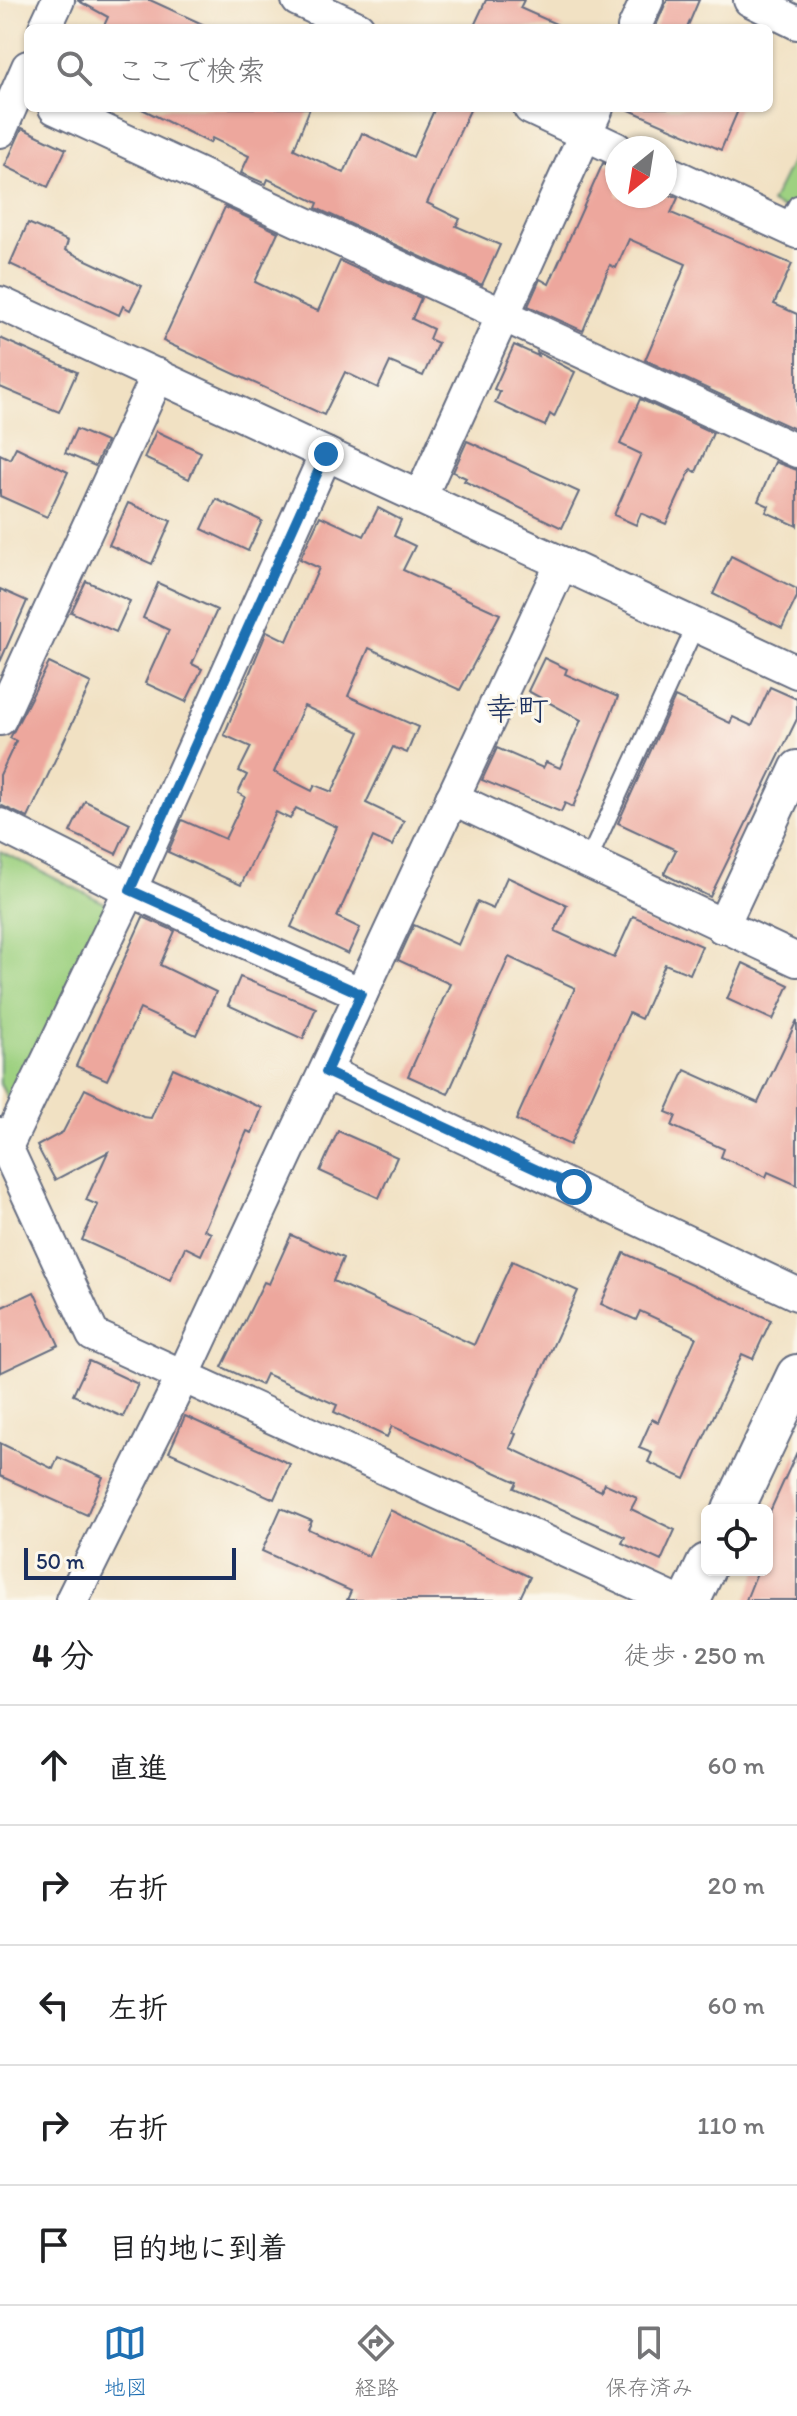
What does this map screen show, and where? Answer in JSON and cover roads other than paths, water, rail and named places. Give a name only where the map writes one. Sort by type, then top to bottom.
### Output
[{"type":"street","points":[[47,24],[58,0]]},
{"type":"street","points":[[298,0],[349,24]]},
{"type":"street","points":[[636,24],[647,0]]},
{"type":"street","points":[[750,0],[797,23]]},
{"type":"street","points":[[0,131],[24,86]]},
{"type":"street","points":[[64,112],[797,451]]},
{"type":"street","points":[[549,112],[591,121],[605,136]]},
{"type":"street","points":[[420,498],[591,121]]},
{"type":"street","points":[[677,176],[793,221]]},
{"type":"street","points":[[0,303],[797,672]]},
{"type":"street","points":[[0,719],[158,375]]},
{"type":"street","points":[[326,454],[130,890],[3,1141],[93,1335],[673,1600]]},
{"type":"street","points":[[72,1600],[184,1374],[562,563]]},
{"type":"street","points":[[722,927],[797,767]]},
{"type":"street","points":[[452,798],[797,960]]},
{"type":"street","points":[[0,825],[130,890],[361,994]]},
{"type":"street","points":[[326,1072],[797,1294]]},
{"type":"street","points":[[736,1504],[797,1375]]},
{"type":"street","points":[[690,1600],[701,1576]]},
{"type":"lane","points":[[587,863],[696,625]]},
{"type":"district","name":"幸町","points":[[517,709]]}]
